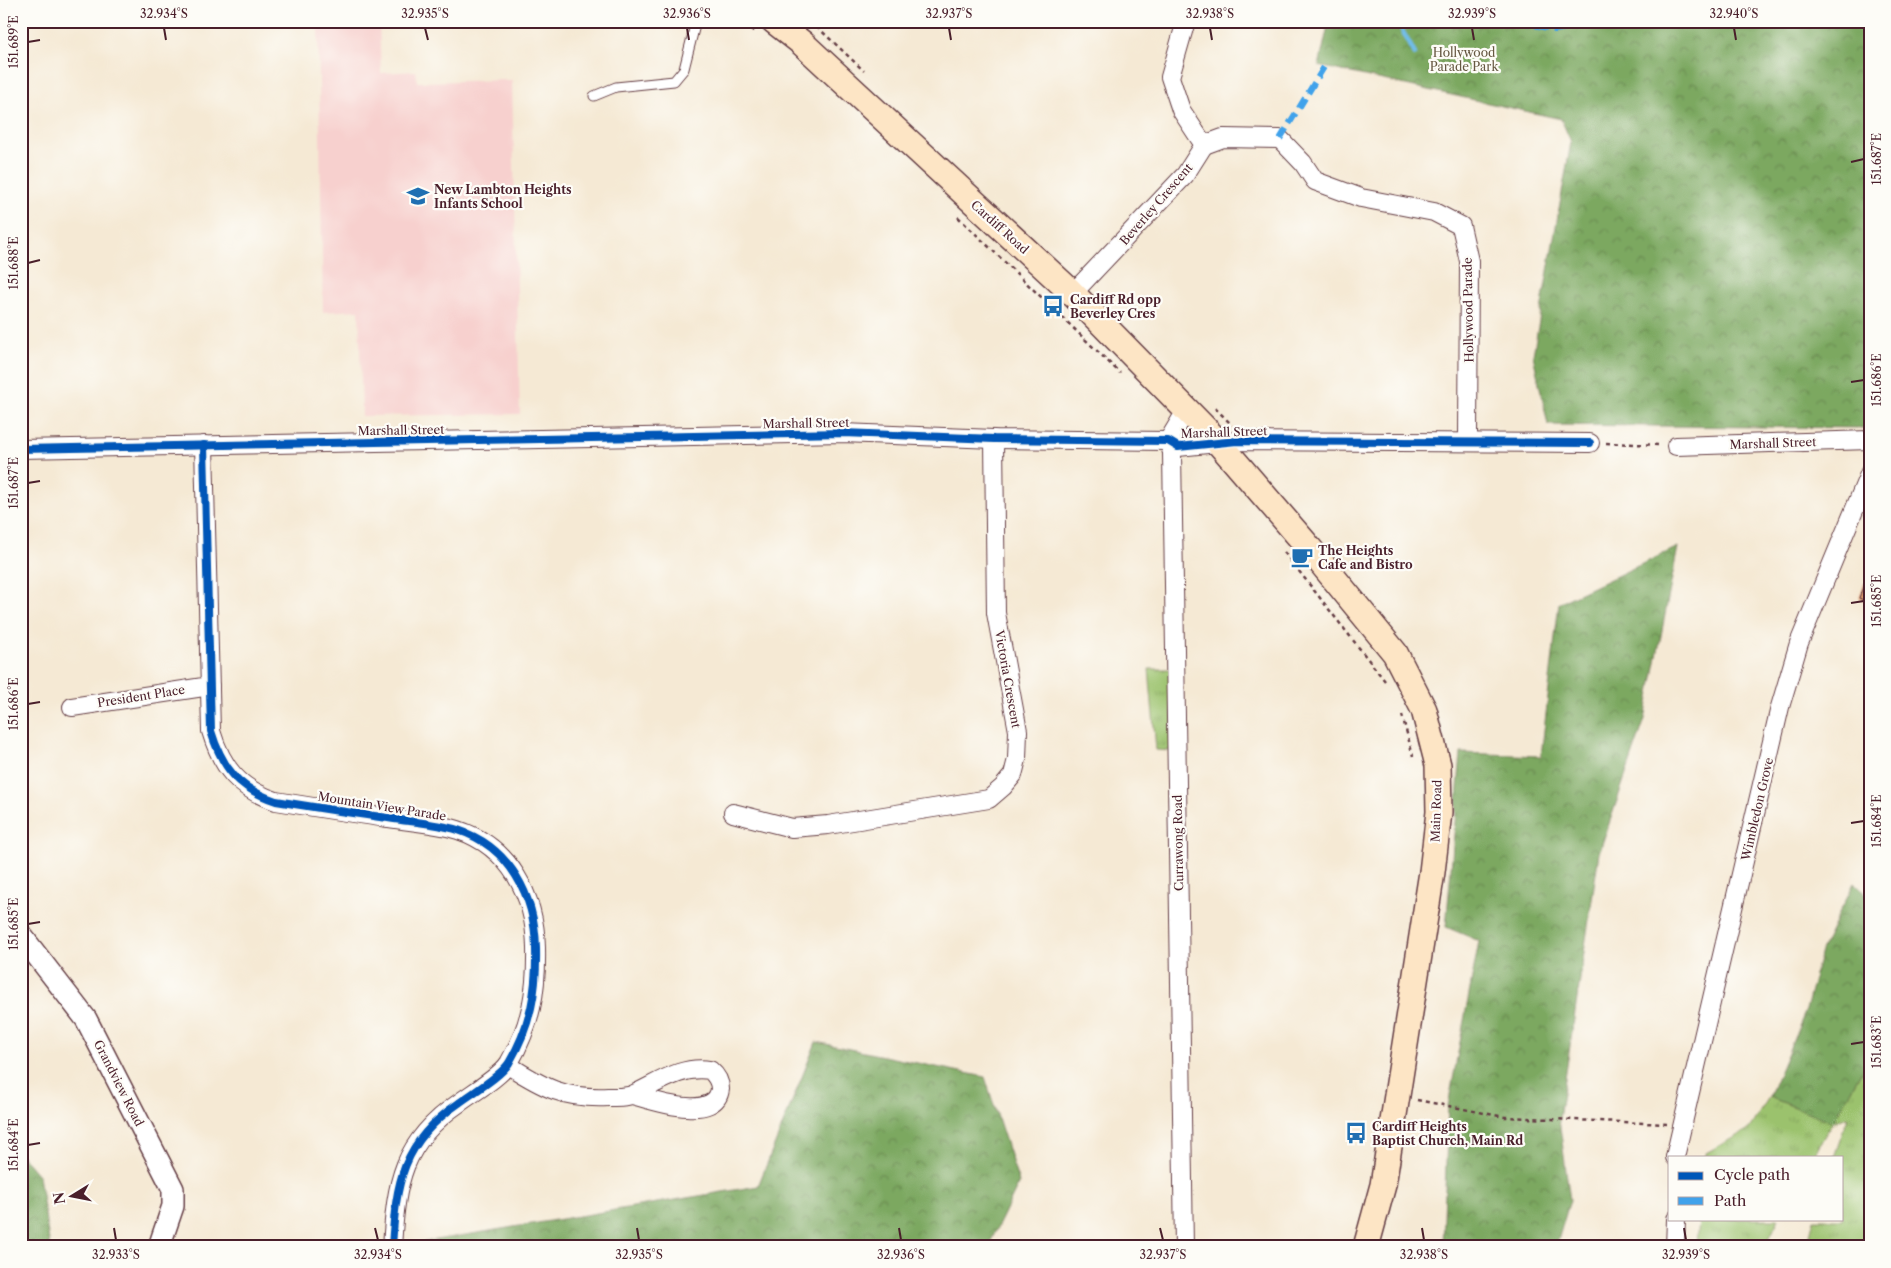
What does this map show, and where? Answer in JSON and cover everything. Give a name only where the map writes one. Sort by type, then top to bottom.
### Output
[{"type":"main road","name":"Cardiff Road","points":[[767,28],[802,43],[1073,293],[1218,442]]},
{"type":"main road","name":"Main Road","points":[[1218,442],[1305,543],[1395,653],[1424,710],[1438,765],[1439,812],[1432,872],[1383,1185],[1366,1247]]},
{"type":"street","points":[[1186,21],[1170,77],[1180,110],[1204,145]]},
{"type":"street","name":"Hollywood Parade","points":[[1204,145],[1224,138],[1280,139],[1303,163],[1315,180],[1361,198],[1434,212],[1461,226],[1469,261],[1468,440]]},
{"type":"street","name":"Beverley Crescent","points":[[1073,293],[1184,176],[1204,145]]},
{"type":"street","name":"Marshall Street","points":[[1168,441],[1186,411]]},
{"type":"street","name":"Marshall Street","points":[[21,449],[842,433],[994,439],[1168,441],[1178,447],[1218,442],[1468,440],[1590,443]]},
{"type":"street","name":"Victoria Crescent","points":[[733,813],[792,828],[828,825],[989,799],[1003,788],[1013,774],[1017,759],[1018,731],[996,613],[994,439]]},
{"type":"street","name":"Marshall Street","points":[[1676,446],[1870,440]]},
{"type":"street","name":"Currawong Road","points":[[1168,441],[1172,452],[1184,1247]]},
{"type":"street","name":"Mountain View Parade","points":[[204,445],[211,731],[217,752],[227,769],[245,786],[260,796],[276,801],[458,830],[481,840],[502,856],[516,875],[526,896],[536,929],[536,989],[530,1018],[508,1065],[440,1118],[420,1139],[409,1155],[402,1173],[395,1210],[392,1247]]},
{"type":"street","name":"Wimbledon Grove","points":[[1675,1156],[1681,1124],[1780,708],[1799,643],[1870,472]]},
{"type":"street","name":"President Place","points":[[72,707],[210,686]]},
{"type":"street","name":"Grandview Road","points":[[21,935],[86,1019],[174,1190],[173,1206],[159,1247]]},
{"type":"street","points":[[508,1065],[538,1084],[566,1095],[591,1098],[633,1095]]},
{"type":"street","points":[[1675,1247],[1676,1220]]},
{"type":"lane","points":[[594,96],[616,87],[674,81],[684,69],[696,21]]},
{"type":"path","points":[[737,21],[767,28]]},
{"type":"path","points":[[952,211],[1122,375]]},
{"type":"path","points":[[1590,443],[1676,446]]},
{"type":"path","points":[[1280,547],[1390,686]]},
{"type":"path","points":[[1401,710],[1413,756]]},
{"type":"path","points":[[1397,1097],[1505,1117],[1681,1124]]},
{"type":"shaded area","name":"New Lambton Heights Infants School","points":[[318,21],[379,21],[381,73],[416,71],[417,82],[512,80],[520,414],[362,416],[359,310],[323,312]]},
{"type":"green space","name":"Hollywood Parade Park","points":[[1329,21],[1870,21],[1870,428],[1548,425],[1533,355],[1571,142],[1561,119],[1319,66]]},
{"type":"green space","points":[[1678,547],[1645,719],[1599,853],[1559,1119],[1570,1200],[1556,1247],[1443,1247],[1448,1106],[1479,941],[1446,927],[1461,753],[1541,756],[1559,603]]},
{"type":"green space","points":[[1149,669],[1171,669],[1173,751],[1156,750]]},
{"type":"green space","points":[[1854,883],[1870,897],[1870,1056],[1833,1122],[1769,1097],[1806,1010],[1821,951]]},
{"type":"green space","points":[[816,1042],[985,1077],[1019,1183],[988,1247],[418,1247],[418,1243],[758,1186]]},
{"type":"green space","points":[[1870,1056],[1870,1247],[1807,1247],[1814,1220],[1844,1220],[1844,1156],[1834,1156],[1848,1117],[1832,1122],[1814,1156],[1706,1156],[1706,1153],[1749,1129],[1769,1097],[1833,1121]]},
{"type":"green space","points":[[21,1155],[39,1176],[50,1247],[21,1247]]},
{"type":"green space","points":[[1699,1220],[1778,1220],[1765,1247],[1697,1247]]},
{"type":"building","points":[[1864,584],[1870,586],[1870,603],[1859,598]]},
{"type":"waterway","points":[[1397,21],[1415,54]]},
{"type":"marked path","points":[[1518,21],[1555,30],[1606,21]]},
{"type":"marked path","points":[[1280,139],[1324,67]]},
{"type":"cycle path","points":[[21,449],[843,433],[994,439],[1168,441],[1178,447],[1237,441],[1590,443]]},
{"type":"cycle path","points":[[204,445],[211,731],[215,744],[227,766],[242,783],[263,796],[276,801],[441,826],[458,830],[476,838],[492,848],[505,861],[525,892],[531,910],[536,964],[534,993],[523,1035],[505,1068],[440,1118],[425,1133],[414,1149],[400,1183],[392,1247]]},
{"type":"place","name":"New Lambton Heights Infants School","points":[[418,196]]},
{"type":"place","name":"Cardiff Rd opp Beverley Cres","points":[[1053,306]]},
{"type":"place","name":"The Heights Cafe and Bistro","points":[[1302,557]]},
{"type":"place","name":"Cardiff Heights Baptist Church, Main Rd","points":[[1356,1133]]}]
